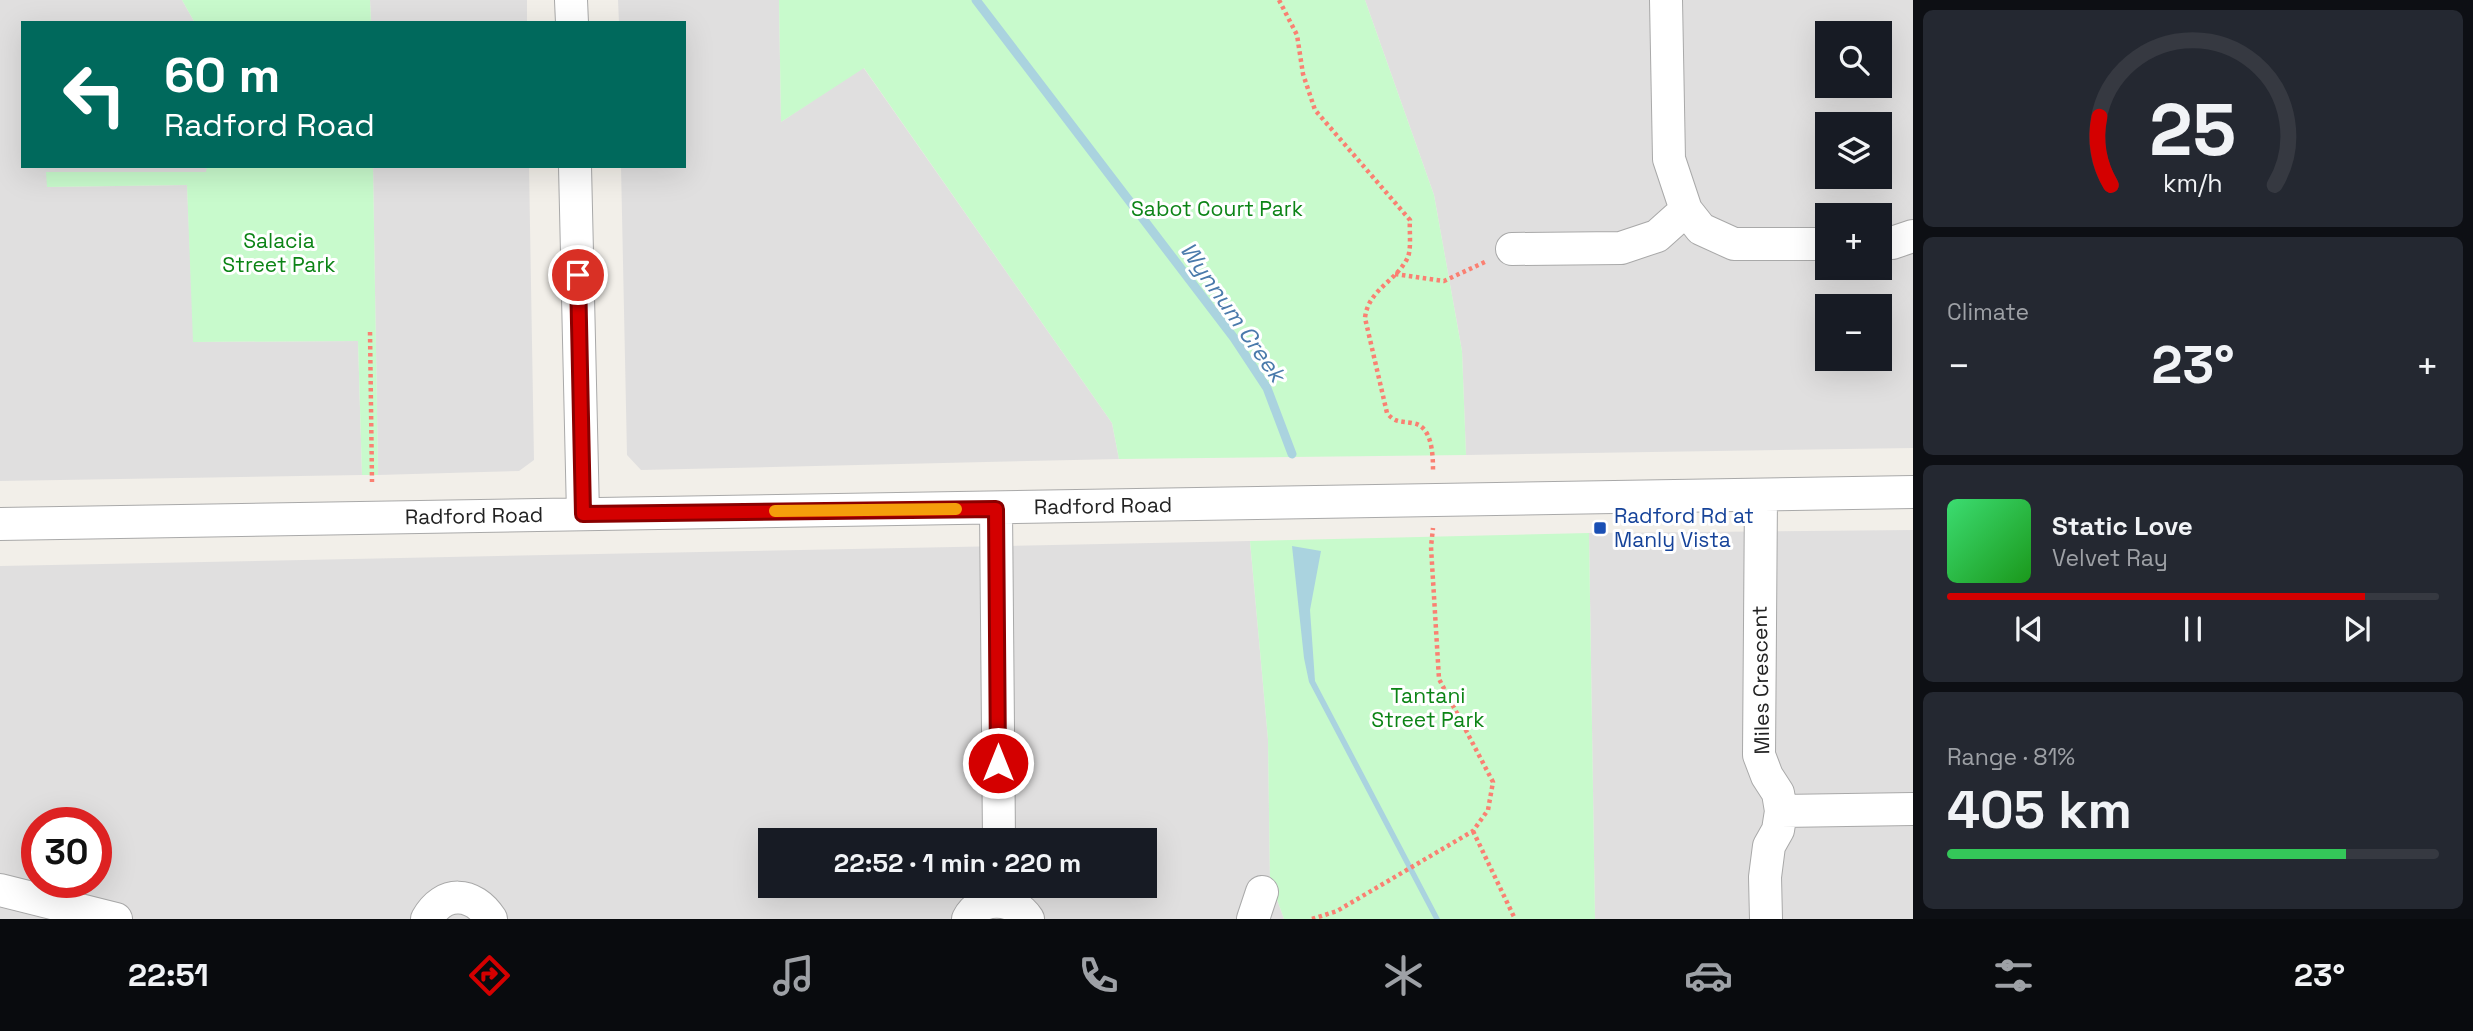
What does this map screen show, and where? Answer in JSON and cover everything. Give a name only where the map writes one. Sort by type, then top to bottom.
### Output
[{"type":"street","points":[[571,0],[572,21]]},
{"type":"street","points":[[1666,0],[1669,159],[1686,211],[1701,229],[1734,244],[1815,244]]},
{"type":"street","points":[[575,168],[583,514]]},
{"type":"street","points":[[1512,249],[1621,248],[1657,236],[1686,211]]},
{"type":"street","points":[[1892,243],[1913,236]]},
{"type":"street","name":"Radford Road","points":[[0,524],[1913,492]]},
{"type":"street","name":"Miles Crescent","points":[[1761,495],[1759,755],[1767,776],[1778,793],[1781,811]]},
{"type":"street","points":[[996,509],[999,828]]},
{"type":"street","points":[[1766,919],[1765,877],[1769,846],[1778,830],[1781,811],[1913,809]]},
{"type":"street","points":[[0,890],[116,919]]},
{"type":"street","points":[[426,919],[435,906],[447,899],[460,897],[473,901],[484,909],[491,919]]},
{"type":"street","points":[[968,919],[979,906],[991,898]]},
{"type":"street","points":[[1004,898],[1028,919]]},
{"type":"path","points":[[1279,0],[1297,35],[1303,74],[1315,110],[1410,220],[1408,258],[1366,306],[1365,318],[1387,413],[1399,423],[1422,426],[1431,442],[1433,474]]},
{"type":"path","points":[[1395,274],[1444,281],[1512,249]]},
{"type":"path","points":[[370,332],[372,482]]},
{"type":"path","points":[[1312,919],[1337,911],[1443,850],[1473,831],[1488,810],[1493,782],[1439,680],[1431,547],[1433,528]]},
{"type":"path","points":[[1473,831],[1515,919]]},
{"type":"shaded area","points":[[0,0],[182,0],[194,21],[21,21],[21,168],[207,168],[207,172],[47,172],[47,187],[187,185],[194,342],[358,341],[362,475],[0,481]]},
{"type":"shaded area","points":[[370,0],[527,0],[527,21],[371,21]]},
{"type":"shaded area","points":[[618,0],[779,0],[781,122],[863,67],[1112,423],[1119,459],[641,470],[627,455],[621,168],[686,168],[686,21],[619,21]]},
{"type":"shaded area","points":[[1365,0],[1913,0],[1913,448],[1466,455],[1462,351],[1434,195]]},
{"type":"shaded area","points":[[373,168],[529,168],[534,460],[519,471],[378,475]]},
{"type":"shaded area","points":[[1913,530],[1913,919],[1595,919],[1589,533]]},
{"type":"shaded area","points":[[1250,541],[1268,739],[1270,880],[1284,919],[0,919],[0,566]]},
{"type":"green space","points":[[182,0],[370,0],[371,21],[194,21]]},
{"type":"green space","name":"Sabot Court Park","points":[[779,0],[1365,0],[1434,195],[1462,351],[1466,455],[1119,459],[1112,423],[864,68],[781,122]]},
{"type":"green space","name":"Salacia Street Park","points":[[207,168],[373,168],[378,475],[362,475],[358,341],[193,342],[187,185],[47,187],[46,172],[206,172]]},
{"type":"green space","name":"Tantani Street Park","points":[[1589,533],[1595,919],[1284,919],[1270,880],[1268,739],[1250,541]]},
{"type":"water","points":[[1292,546],[1321,551],[1310,610],[1315,681],[1440,919],[1434,919],[1309,682]]},
{"type":"waterway","name":"Wynnum Creek","points":[[976,0],[1234,338],[1267,388],[1292,454]]},
{"type":"slow traffic","points":[[775,511],[956,509]]},
{"type":"place","name":"Radford Rd at Manly Vista","points":[[1600,528]]},
{"type":"route","points":[[578,275],[583,514],[996,509],[998,763]]}]
